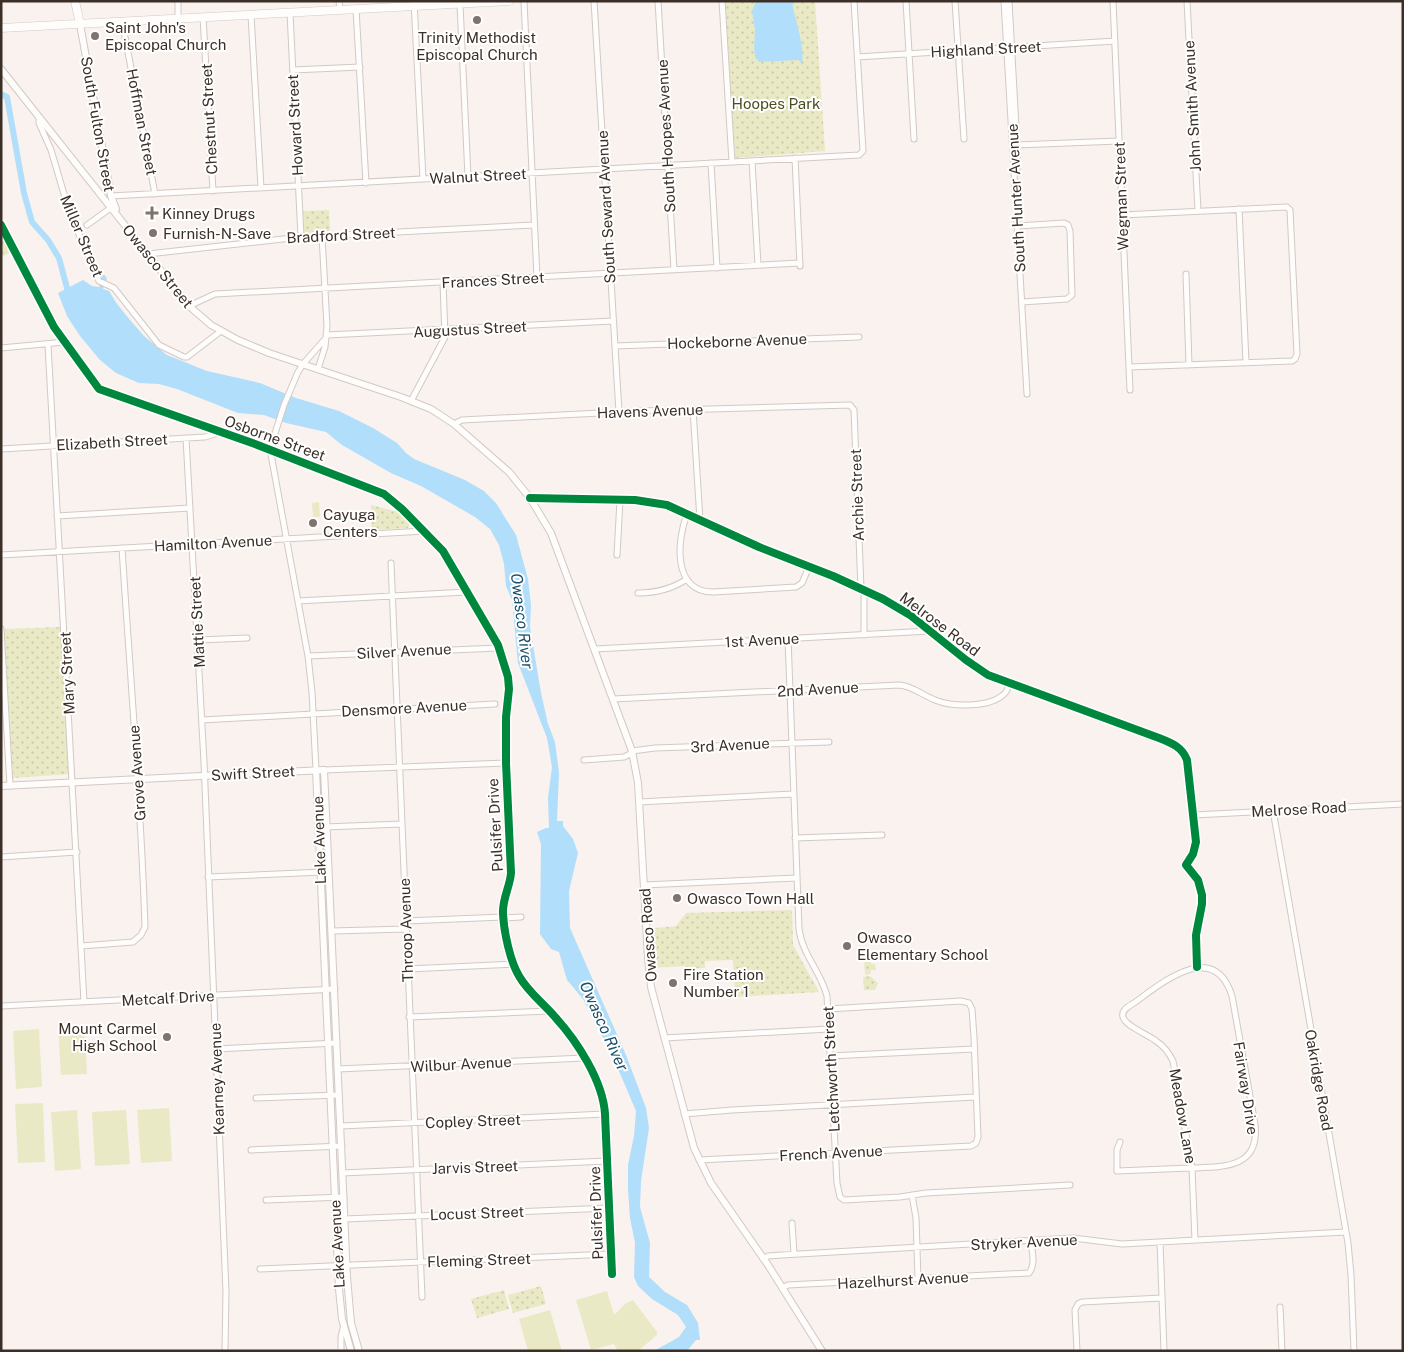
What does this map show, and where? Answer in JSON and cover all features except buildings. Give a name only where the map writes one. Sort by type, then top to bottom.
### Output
[{"type":"highway","points":[[75,1],[80,24]]},
{"type":"highway","points":[[1,28],[290,13],[414,4],[508,1]]},
{"type":"main road","name":"South Fulton Street","points":[[80,24],[108,198],[122,221]]},
{"type":"main road","name":"Owasco Street","points":[[1,69],[38,117],[108,198],[122,221],[189,306],[211,325],[258,348],[411,400],[438,413],[454,423],[498,462],[530,498]]},
{"type":"main road","name":"Owasco Road","points":[[530,498],[551,533],[632,751],[639,802],[649,973],[654,1003],[684,1114],[699,1160],[711,1183],[822,1351]]},
{"type":"main road","name":"Lake Avenue","points":[[316,770],[337,1265],[343,1325],[351,1351]]},
{"type":"main road","name":"Swift Street","points":[[1,786],[324,770]]},
{"type":"main road","name":"Lake Avenue","points":[[324,770],[347,1265],[351,1323],[359,1351]]},
{"type":"street","points":[[178,1],[178,18]]},
{"type":"street","points":[[339,1],[340,10]]},
{"type":"street","points":[[524,1],[537,277]]},
{"type":"street","name":"South Seward Avenue","points":[[594,1],[619,412]]},
{"type":"street","name":"South Hoopes Avenue","points":[[658,1],[674,270]]},
{"type":"street","points":[[722,1],[732,162]]},
{"type":"street","points":[[854,1],[857,57]]},
{"type":"street","points":[[906,1],[914,139]]},
{"type":"street","points":[[955,1],[964,139]]},
{"type":"street","name":"South Hunter Avenue","points":[[1004,1],[1010,47]]},
{"type":"street","name":"South Hunter Avenue","points":[[1009,1],[1015,146],[1018,167],[1016,181],[1018,226],[1028,394]]},
{"type":"street","name":"Wegman Street","points":[[1113,1],[1130,390]]},
{"type":"street","name":"John Smith Avenue","points":[[1187,1],[1198,211]]},
{"type":"street","points":[[414,4],[423,179]]},
{"type":"street","points":[[460,4],[468,177]]},
{"type":"street","points":[[356,9],[366,183]]},
{"type":"street","name":"Howard Street","points":[[290,13],[301,237]]},
{"type":"street","points":[[251,15],[261,188]]},
{"type":"street","name":"Chestnut Street","points":[[203,17],[213,191]]},
{"type":"street","name":"Hoffman Street","points":[[122,21],[155,194]]},
{"type":"street","name":"Highland Street","points":[[857,57],[1115,41]]},
{"type":"street","name":"Walnut Street","points":[[108,198],[859,155],[863,151],[857,57]]},
{"type":"street","points":[[293,70],[360,67]]},
{"type":"street","name":"Miller Street","points":[[38,117],[51,150],[69,211],[99,281],[114,288],[159,345],[178,355],[187,357],[221,331]]},
{"type":"street","points":[[1015,146],[1119,141]]},
{"type":"street","name":"Frances Street","points":[[189,306],[215,294],[800,264],[795,158]]},
{"type":"street","points":[[752,160],[758,266]]},
{"type":"street","points":[[711,163],[717,268]]},
{"type":"street","points":[[87,225],[112,207]]},
{"type":"street","points":[[1122,215],[1287,207],[1290,210],[1295,359],[1292,361],[1129,367]]},
{"type":"street","points":[[1239,209],[1246,362]]},
{"type":"street","points":[[1018,226],[1064,224],[1068,225],[1070,231],[1072,294],[1067,299],[1022,302]]},
{"type":"street","name":"Bradford Street","points":[[148,254],[301,237],[534,225]]},
{"type":"street","name":"Osborne Street","points":[[2,228],[46,314],[99,389],[270,450],[384,494],[394,501],[444,551],[499,648],[508,677],[507,704]]},
{"type":"street","points":[[318,369],[326,337],[322,236]]},
{"type":"street","points":[[1186,274],[1189,365]]},
{"type":"street","points":[[411,400],[445,337],[443,282]]},
{"type":"street","name":"Augustus Street","points":[[326,337],[613,322]]},
{"type":"street","name":"Lake Avenue","points":[[316,770],[308,656],[270,450],[275,430],[302,364],[326,337]]},
{"type":"street","name":"Hockeborne Avenue","points":[[615,346],[858,337]]},
{"type":"street","points":[[1,348],[65,342]]},
{"type":"street","name":"Mary Street","points":[[48,345],[84,1002]]},
{"type":"street","name":"Havens Avenue","points":[[454,423],[462,420],[619,412],[848,404]]},
{"type":"street","name":"Archie Street","points":[[848,404],[854,410],[864,635]]},
{"type":"street","points":[[693,410],[700,520]]},
{"type":"street","name":"Elizabeth Street","points":[[1,448],[205,437],[221,432]]},
{"type":"street","name":"Mattie Street","points":[[186,438],[204,776]]},
{"type":"street","name":"Melrose Road","points":[[530,498],[620,500],[654,502],[667,505],[758,547],[862,590],[900,609],[984,673],[1178,746],[1183,751],[1187,760],[1194,815],[1403,804]]},
{"type":"street","points":[[617,555],[620,500]]},
{"type":"street","points":[[57,516],[190,508]]},
{"type":"street","points":[[687,514],[679,551],[687,579],[696,589],[707,592],[793,588],[802,583],[809,567]]},
{"type":"street","name":"Hamilton Avenue","points":[[1,555],[425,532]]},
{"type":"street","name":"Grove Avenue","points":[[81,946],[128,943],[139,938],[144,931],[142,828],[122,548]]},
{"type":"street","name":"Throop Avenue","points":[[391,563],[393,652],[422,1297]]},
{"type":"street","points":[[638,593],[660,591],[687,579]]},
{"type":"street","points":[[298,600],[467,592]]},
{"type":"street","points":[[1,629],[10,786]]},
{"type":"street","name":"1st Avenue","points":[[595,648],[930,631]]},
{"type":"street","points":[[198,640],[247,638]]},
{"type":"street","name":"Letchworth Street","points":[[788,638],[799,928],[802,944],[824,985],[828,1009],[838,1195],[842,1199],[912,1195]]},
{"type":"street","name":"Silver Avenue","points":[[308,656],[499,648]]},
{"type":"street","name":"2nd Avenue","points":[[613,699],[902,685],[935,700],[957,705],[976,704],[996,699],[1004,694],[1009,684]]},
{"type":"street","name":"Densmore Avenue","points":[[202,720],[495,704]]},
{"type":"street","name":"Pulsifer Drive","points":[[507,704],[506,763],[511,872],[510,884],[504,901],[503,918],[514,964],[526,985],[571,1037],[602,1093],[605,1114],[612,1274]]},
{"type":"street","name":"3rd Avenue","points":[[632,751],[655,748],[829,742]]},
{"type":"street","points":[[584,760],[628,756],[632,751]]},
{"type":"street","name":"Swift Street","points":[[324,770],[506,763]]},
{"type":"street","name":"Kearney Avenue","points":[[204,776],[226,1292],[225,1351]]},
{"type":"street","points":[[639,802],[793,794]]},
{"type":"street","name":"Oakridge Road","points":[[1273,810],[1346,1232],[1350,1267],[1354,1351]]},
{"type":"street","points":[[1194,815],[1195,849],[1186,863],[1198,880],[1202,895],[1196,934],[1197,968]]},
{"type":"street","points":[[319,827],[401,824]]},
{"type":"street","points":[[795,838],[882,835]]},
{"type":"street","points":[[1,857],[76,852]]},
{"type":"street","points":[[208,877],[329,871]]},
{"type":"street","points":[[644,886],[797,878]]},
{"type":"street","points":[[406,921],[521,917]]},
{"type":"street","points":[[332,931],[406,929]]},
{"type":"street","points":[[408,969],[514,964]]},
{"type":"street","name":"Meadow Lane","points":[[1195,1240],[1192,1168],[1173,1061],[1156,1040],[1129,1024],[1123,1018],[1124,1011],[1143,997],[1181,972],[1197,968]]},
{"type":"street","name":"Fairway Drive","points":[[1120,1142],[1117,1150],[1117,1171],[1221,1167],[1240,1162],[1251,1152],[1255,1142],[1255,1135],[1232,996],[1224,980],[1216,972],[1197,968]]},
{"type":"street","name":"Metcalf Drive","points":[[1,1006],[335,989]]},
{"type":"street","points":[[684,1114],[975,1097],[972,1009],[966,1002],[828,1009]]},
{"type":"street","points":[[410,1017],[549,1011]]},
{"type":"street","points":[[664,1038],[829,1029]]},
{"type":"street","points":[[216,1049],[337,1044]]},
{"type":"street","points":[[830,1056],[974,1049]]},
{"type":"street","name":"Wilbur Avenue","points":[[338,1069],[584,1058]]},
{"type":"street","points":[[256,1098],[339,1095]]},
{"type":"street","name":"French Avenue","points":[[699,1160],[973,1145],[978,1140],[975,1097]]},
{"type":"street","name":"Copley Street","points":[[341,1126],[605,1114]]},
{"type":"street","points":[[251,1150],[342,1146]]},
{"type":"street","name":"Jarvis Street","points":[[342,1172],[607,1161]]},
{"type":"street","points":[[918,1279],[915,1210],[912,1195],[1070,1185]]},
{"type":"street","points":[[266,1200],[344,1197]]},
{"type":"street","name":"Locust Street","points":[[345,1219],[609,1208]]},
{"type":"street","points":[[792,1223],[794,1254]]},
{"type":"street","name":"Stryker Avenue","points":[[763,1259],[768,1256],[794,1254],[1031,1242],[1073,1238],[1114,1244],[1346,1232]]},
{"type":"street","name":"Hazelhurst Avenue","points":[[782,1288],[788,1286],[1030,1273],[1033,1268],[1031,1242]]},
{"type":"street","points":[[1160,1242],[1164,1351]]},
{"type":"street","name":"Fleming Street","points":[[260,1269],[611,1254]]},
{"type":"street","points":[[1077,1351],[1075,1310],[1078,1304],[1082,1302],[1162,1298]]},
{"type":"street","points":[[1280,1307],[1282,1351]]},
{"type":"street","points":[[343,1325],[351,1323]]},
{"type":"street","name":"Lake Avenue","points":[[341,1351],[343,1325]]},
{"type":"green space","name":"Hoopes Park","points":[[725,1],[815,1],[825,151],[735,158]]},
{"type":"green space","points":[[329,210],[330,231],[304,233],[303,211]]},
{"type":"green space","points":[[1,232],[4,233],[13,251],[1,257]]},
{"type":"green space","points":[[319,502],[320,517],[313,517],[312,503]]},
{"type":"green space","points":[[371,505],[398,512],[410,523],[408,528],[372,530]]},
{"type":"green space","points":[[61,627],[70,774],[13,778],[4,629]]},
{"type":"green space","points":[[792,910],[793,945],[819,992],[735,997],[733,960],[705,961],[705,968],[685,969],[685,966],[649,968],[646,929],[676,926],[686,913]]},
{"type":"green space","points":[[871,959],[871,964],[875,964],[876,970],[871,970],[871,974],[865,975],[864,960]]},
{"type":"green space","points":[[870,976],[878,983],[875,990],[864,990],[863,977]]},
{"type":"green space","points":[[84,1026],[87,1074],[61,1075],[58,1027]]},
{"type":"green space","points":[[39,1029],[42,1087],[16,1089],[13,1031]]},
{"type":"green space","points":[[43,1103],[45,1162],[18,1163],[15,1104]]},
{"type":"green space","points":[[169,1108],[172,1161],[141,1163],[137,1110]]},
{"type":"green space","points":[[77,1110],[81,1169],[55,1171],[51,1112]]},
{"type":"green space","points":[[126,1110],[130,1164],[95,1166],[92,1112]]},
{"type":"green space","points":[[541,1286],[546,1304],[513,1313],[508,1295]]},
{"type":"green space","points":[[504,1290],[509,1309],[477,1318],[471,1299]]},
{"type":"green space","points":[[607,1291],[614,1315],[625,1304],[633,1300],[657,1332],[657,1335],[638,1351],[618,1351],[614,1344],[591,1350],[576,1300]]},
{"type":"green space","points":[[550,1310],[562,1351],[528,1351],[519,1319]]},
{"type":"water","points":[[756,1],[792,1],[801,41],[802,65],[799,60],[759,62],[755,57],[755,30],[752,11]]},
{"type":"water","points":[[100,275],[105,275],[107,279],[103,289],[109,291],[117,304],[144,336],[167,355],[207,371],[260,383],[296,398],[339,411],[373,428],[397,443],[414,459],[465,480],[484,491],[496,503],[516,535],[528,579],[531,605],[530,627],[541,693],[548,724],[555,742],[559,773],[557,821],[563,821],[563,826],[573,839],[578,853],[569,891],[570,928],[626,1055],[646,1108],[649,1128],[641,1181],[640,1207],[650,1243],[649,1277],[665,1292],[687,1305],[698,1323],[700,1340],[696,1340],[687,1351],[654,1351],[679,1337],[686,1327],[678,1315],[652,1299],[638,1286],[634,1277],[635,1243],[630,1218],[628,1165],[634,1136],[636,1111],[613,1057],[583,999],[567,980],[559,952],[551,949],[540,934],[541,844],[537,832],[549,828],[548,798],[552,767],[547,738],[518,663],[512,600],[506,586],[504,564],[499,545],[490,529],[475,517],[421,486],[391,473],[342,445],[326,432],[286,423],[264,415],[238,413],[177,389],[159,384],[139,383],[116,373],[100,360],[80,336],[67,316],[58,293],[83,280],[92,286],[99,287],[102,279]]},
{"type":"waterway","name":"Owasco River","points":[[1,94],[7,97],[24,193],[32,222],[48,240],[59,258],[67,288],[72,295]]},
{"type":"cycle path","points":[[1,225],[54,327],[99,389],[255,444],[384,494],[402,509],[443,551],[498,645],[508,677],[509,689],[506,717],[506,763],[511,873],[503,909],[506,938],[510,955],[519,976],[572,1038],[588,1062],[599,1088],[605,1114],[612,1274]]},
{"type":"cycle path","points":[[530,498],[635,500],[667,505],[759,547],[833,576],[883,599],[910,615],[966,660],[988,675],[1176,746],[1187,760],[1196,842],[1193,854],[1186,865],[1198,880],[1202,895],[1196,935],[1197,967]]},
{"type":"place","name":"Trinity Methodist Episcopal Church","points":[[477,20]]},
{"type":"place","name":"Saint John's Episcopal Church","points":[[95,36]]},
{"type":"place","name":"Kinney Drugs","points":[[152,213]]},
{"type":"place","name":"Furnish-N-Save","points":[[153,233]]},
{"type":"place","name":"Cayuga Centers","points":[[313,523]]},
{"type":"place","name":"Owasco Town Hall","points":[[677,898]]},
{"type":"place","name":"Owasco Elementary School","points":[[847,946]]},
{"type":"place","name":"Fire Station Number 1","points":[[673,983]]},
{"type":"place","name":"Mount Carmel High School","points":[[167,1037]]}]
